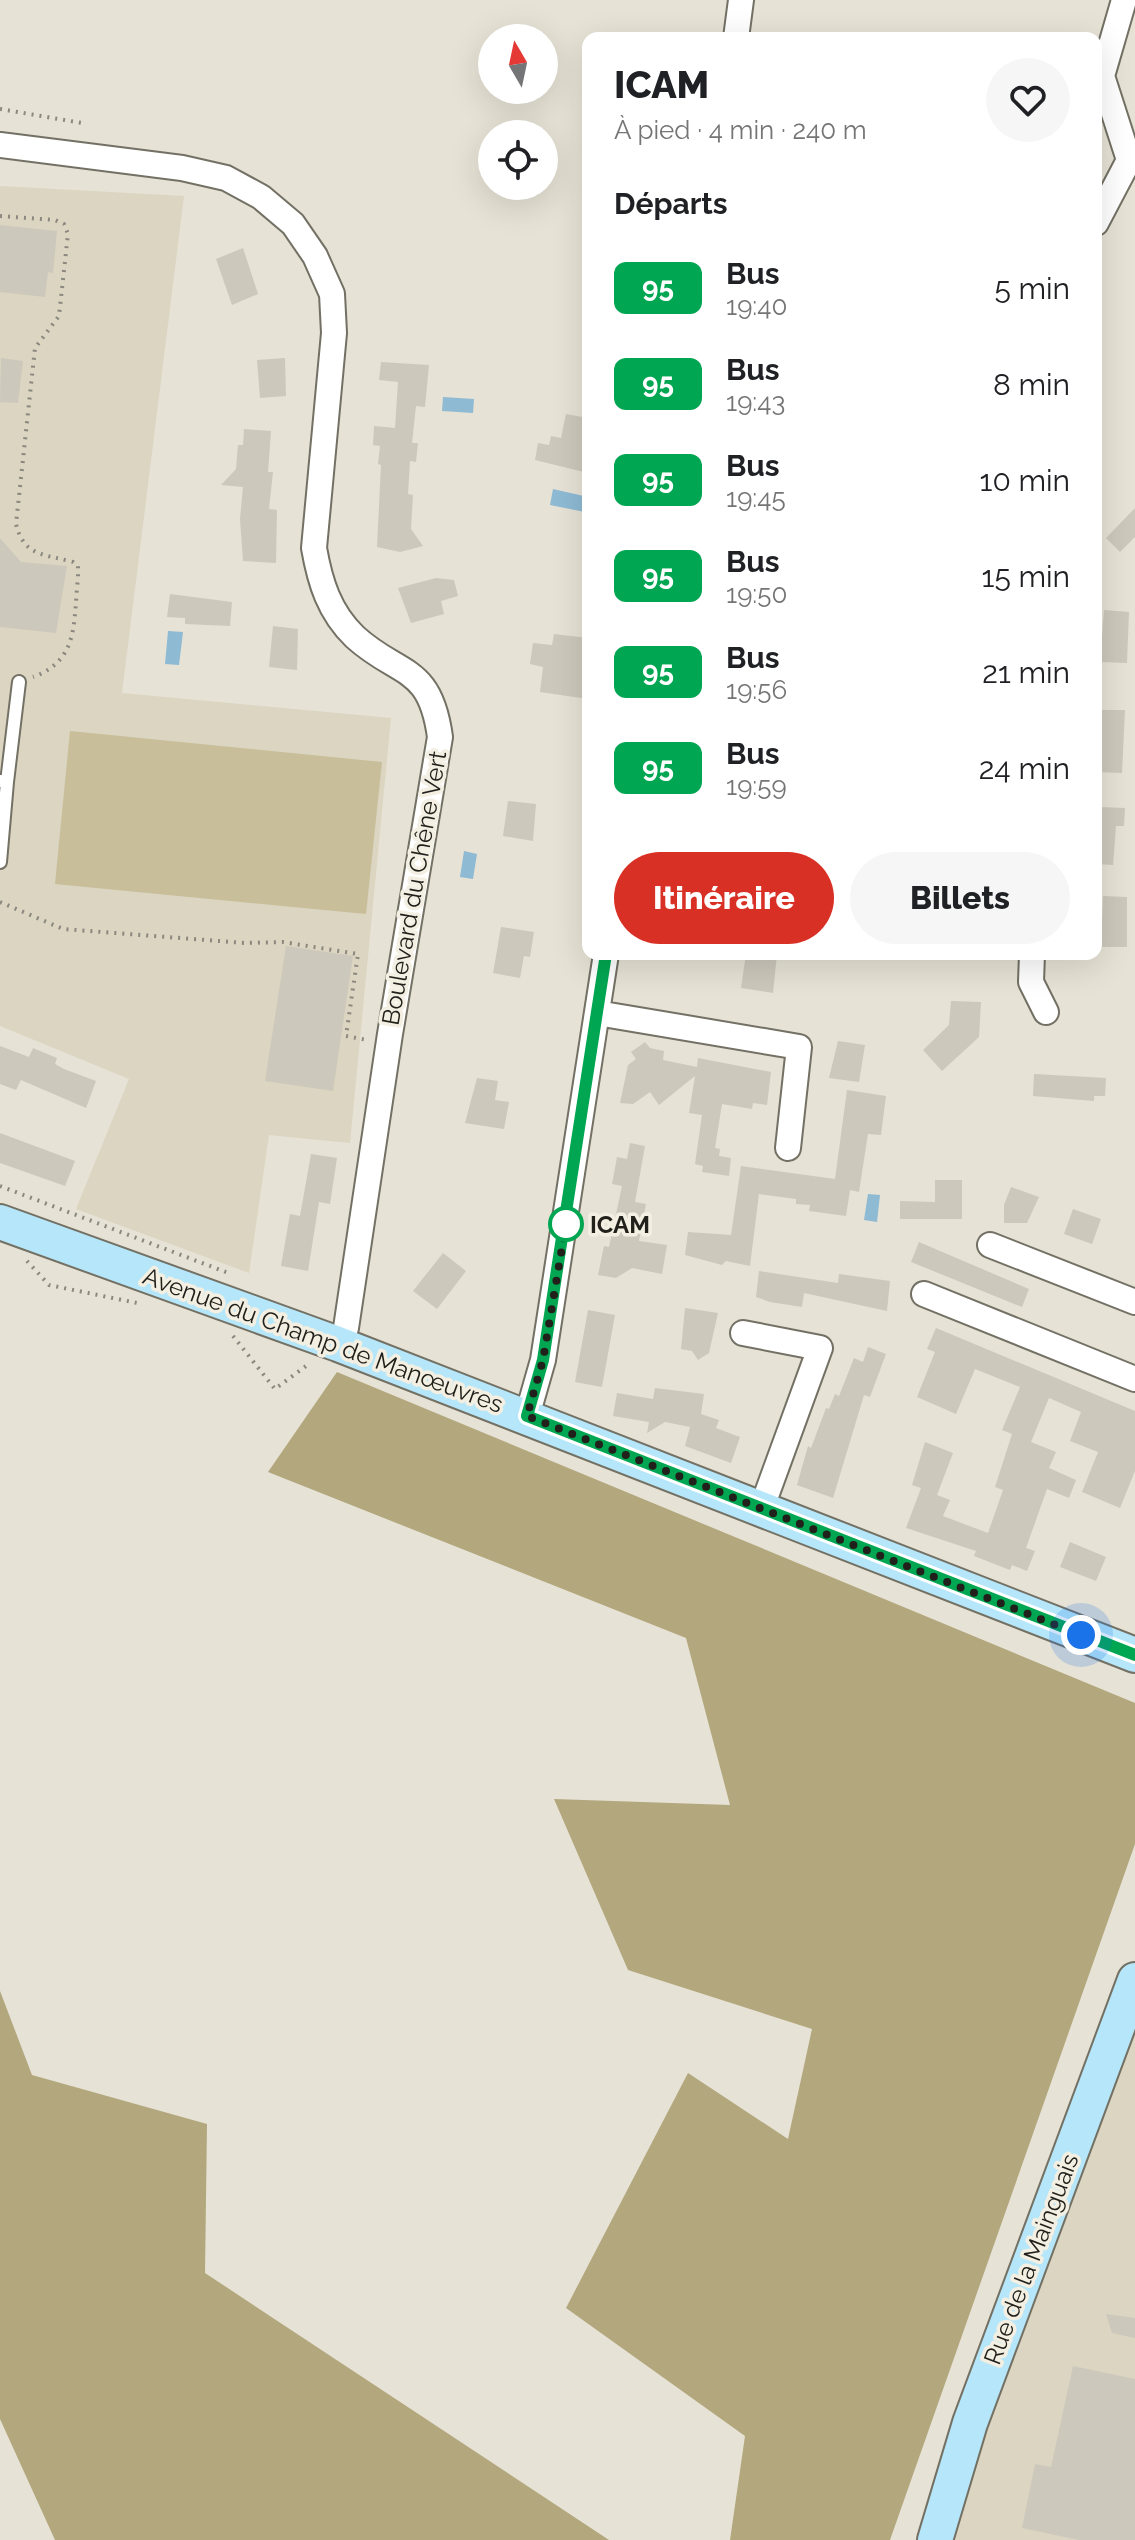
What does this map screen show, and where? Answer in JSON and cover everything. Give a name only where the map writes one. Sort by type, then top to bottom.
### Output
[{"type":"street","points":[[737,32],[741,0]]},
{"type":"street","points":[[1102,212],[1132,158],[1102,76],[1124,0]]},
{"type":"street","name":"Boulevard du Chêne Vert","points":[[0,145],[182,168],[226,178],[261,197],[293,224],[315,256],[332,294],[334,333],[314,548],[320,583],[332,608],[356,637],[404,668],[425,687],[436,711],[440,737],[346,1328],[338,1344]]},
{"type":"street","points":[[527,1416],[543,1360],[605,960]]},
{"type":"street","points":[[1032,960],[1031,982],[1046,1012]]},
{"type":"street","points":[[597,1013],[799,1047],[788,1148]]},
{"type":"street","name":"Avenue du Champ de Manœuvres","points":[[0,1222],[527,1416],[1135,1655]]},
{"type":"street","points":[[990,1245],[1135,1302]]},
{"type":"street","points":[[924,1294],[1135,1379]]},
{"type":"street","points":[[743,1333],[820,1348],[762,1507]]},
{"type":"street","name":"Rue de la Mainguais","points":[[935,2540],[970,2423],[1135,1980]]},
{"type":"lane","points":[[0,862],[4,781],[19,682]]},
{"type":"path","points":[[0,109],[82,123]]},
{"type":"path","points":[[0,216],[55,220],[64,224],[68,234],[59,316],[35,348],[16,524],[20,539],[29,551],[78,566],[76,593],[68,652],[46,672],[19,682]]},
{"type":"path","points":[[0,902],[63,929],[245,943],[283,942],[358,954],[346,1036],[389,1043]]},
{"type":"path","points":[[21,1256],[49,1285],[150,1306]]},
{"type":"path","points":[[232,1335],[275,1389],[338,1344]]},
{"type":"shaded area","points":[[0,186],[184,196],[122,693],[391,718],[350,1143],[269,1135],[249,1273],[76,1209],[129,1079],[0,1026]]},
{"type":"shaded area","points":[[70,731],[382,762],[366,914],[55,884]]},
{"type":"shaded area","points":[[337,1372],[1135,1703],[1135,1844],[890,2540],[730,2540],[745,2436],[566,2308],[688,2073],[788,2139],[812,2029],[628,1970],[554,1799],[730,1805],[686,1638],[268,1472]]},
{"type":"shaded area","points":[[0,1991],[32,2075],[207,2124],[205,2273],[609,2540],[55,2540],[0,2419]]},
{"type":"shaded area","points":[[1135,2012],[1135,2540],[953,2540],[997,2388]]},
{"type":"water","points":[[443,397],[474,399],[473,413],[442,411]]},
{"type":"water","points":[[553,489],[582,496],[582,511],[550,505]]},
{"type":"water","points":[[168,631],[183,632],[179,665],[165,664]]},
{"type":"water","points":[[464,851],[477,854],[473,879],[460,877]]},
{"type":"water","points":[[868,1194],[880,1195],[877,1222],[864,1220]]},
{"type":"building","points":[[0,225],[57,231],[53,273],[48,272],[45,297],[0,292]]},
{"type":"building","points":[[243,248],[258,294],[232,305],[216,259]]},
{"type":"building","points":[[1,358],[23,361],[18,403],[0,402]]},
{"type":"building","points":[[285,358],[286,396],[260,398],[257,360]]},
{"type":"building","points":[[381,362],[429,365],[425,407],[416,406],[412,443],[418,443],[416,462],[410,461],[408,494],[413,495],[411,529],[423,546],[400,552],[377,547],[381,465],[378,464],[380,446],[373,445],[374,426],[395,428],[398,382],[379,380]]},
{"type":"building","points":[[566,414],[582,417],[582,472],[535,460],[538,443],[549,445],[551,436],[561,438]]},
{"type":"building","points":[[244,429],[271,431],[268,472],[273,472],[269,509],[277,510],[276,563],[243,561],[240,519],[243,487],[221,485],[236,469],[238,445],[243,445]]},
{"type":"building","points":[[1135,508],[1135,537],[1120,552],[1106,538]]},
{"type":"building","points":[[0,538],[21,562],[67,566],[56,633],[0,627]]},
{"type":"building","points":[[436,578],[454,580],[458,596],[441,601],[444,614],[411,623],[398,588]]},
{"type":"building","points":[[170,594],[232,602],[230,626],[185,624],[185,618],[167,617]]},
{"type":"building","points":[[1104,610],[1129,612],[1127,663],[1102,662]]},
{"type":"building","points":[[273,626],[298,629],[297,670],[269,667]]},
{"type":"building","points":[[554,634],[582,637],[582,698],[540,692],[543,667],[530,664],[533,643],[552,645]]},
{"type":"building","points":[[1102,710],[1125,710],[1122,773],[1102,772]]},
{"type":"building","points":[[508,801],[536,804],[533,841],[503,836]]},
{"type":"building","points":[[1102,807],[1125,808],[1124,826],[1116,826],[1113,865],[1102,864]]},
{"type":"building","points":[[1103,896],[1127,897],[1127,947],[1102,947]]},
{"type":"building","points":[[501,927],[534,932],[530,957],[524,956],[520,978],[493,973]]},
{"type":"building","points":[[286,946],[353,956],[333,1091],[265,1081]]},
{"type":"building","points":[[745,960],[776,960],[773,993],[741,988]]},
{"type":"building","points":[[951,1001],[981,1002],[979,1037],[942,1071],[923,1050],[949,1025]]},
{"type":"building","points":[[838,1041],[865,1045],[859,1082],[829,1078]]},
{"type":"building","points":[[645,1042],[650,1048],[664,1051],[663,1060],[697,1067],[698,1058],[771,1072],[767,1105],[753,1103],[752,1109],[722,1104],[715,1148],[720,1149],[719,1156],[731,1158],[729,1176],[702,1172],[703,1166],[695,1164],[702,1115],[689,1113],[695,1076],[659,1105],[650,1092],[633,1104],[620,1103],[628,1065],[636,1059],[631,1052]]},
{"type":"building","points":[[0,1046],[29,1057],[33,1048],[57,1058],[55,1064],[64,1069],[96,1081],[86,1108],[21,1080],[16,1090],[0,1084]]},
{"type":"building","points":[[1034,1074],[1106,1078],[1105,1096],[1094,1096],[1094,1101],[1033,1096]]},
{"type":"building","points":[[477,1078],[498,1081],[495,1100],[509,1102],[504,1129],[465,1123]]},
{"type":"building","points":[[847,1090],[886,1096],[881,1135],[868,1134],[859,1192],[850,1190],[846,1216],[809,1211],[810,1205],[796,1204],[796,1199],[759,1194],[750,1266],[726,1261],[722,1265],[685,1255],[688,1232],[731,1235],[741,1166],[835,1179]]},
{"type":"building","points":[[0,1133],[75,1161],[65,1186],[0,1163]]},
{"type":"building","points":[[630,1143],[645,1146],[635,1202],[646,1204],[639,1241],[667,1245],[662,1274],[632,1268],[616,1278],[598,1275],[604,1246],[609,1247],[622,1186],[612,1184],[617,1157],[627,1159]]},
{"type":"building","points":[[311,1154],[337,1158],[330,1204],[319,1202],[308,1271],[281,1266],[290,1214],[300,1216]]},
{"type":"building","points":[[935,1180],[962,1180],[962,1219],[900,1219],[900,1201],[935,1202]]},
{"type":"building","points":[[1011,1187],[1039,1197],[1027,1223],[1004,1223],[1004,1205]]},
{"type":"building","points":[[1073,1209],[1101,1219],[1092,1244],[1064,1234]]},
{"type":"building","points":[[919,1242],[1029,1289],[1022,1307],[911,1262]]},
{"type":"building","points":[[443,1253],[466,1271],[437,1309],[413,1291]]},
{"type":"building","points":[[759,1271],[838,1283],[839,1274],[890,1281],[887,1311],[804,1293],[802,1307],[770,1302],[756,1297]]},
{"type":"building","points":[[685,1308],[718,1313],[709,1353],[698,1360],[692,1351],[681,1349]]},
{"type":"building","points":[[588,1310],[615,1315],[602,1387],[575,1382]]},
{"type":"building","points":[[936,1328],[1135,1411],[1135,1471],[1120,1508],[1082,1492],[1098,1452],[1070,1441],[1081,1412],[1049,1398],[1031,1442],[1056,1452],[1049,1468],[1076,1480],[1069,1498],[1047,1489],[1026,1548],[1035,1551],[1027,1571],[1012,1565],[1010,1570],[974,1556],[976,1551],[906,1528],[921,1488],[912,1485],[925,1442],[953,1453],[937,1495],[950,1500],[943,1516],[988,1533],[1003,1490],[995,1487],[1012,1434],[1002,1430],[1020,1387],[975,1369],[956,1414],[917,1397],[935,1352],[927,1349]]},
{"type":"building","points":[[868,1347],[886,1354],[870,1397],[864,1395],[833,1498],[797,1485],[808,1446],[811,1448],[826,1408],[829,1409],[835,1394],[839,1396],[854,1358],[863,1362]]},
{"type":"building","points":[[655,1388],[704,1394],[701,1414],[719,1420],[716,1428],[740,1437],[731,1463],[685,1446],[690,1427],[665,1422],[647,1433],[649,1422],[613,1416],[617,1393],[653,1399]]},
{"type":"building","points":[[1070,1542],[1106,1557],[1096,1581],[1060,1567]]},
{"type":"building","points":[[1106,2314],[1135,2318],[1135,2338],[1112,2333]]},
{"type":"building","points":[[1073,2366],[1135,2379],[1135,2540],[1079,2540],[1022,2528],[1035,2464],[1051,2467]]},
{"type":"bus line","name":"95","points":[[605,960],[543,1360],[527,1416],[1135,1655]]},
{"type":"place","name":"ICAM","points":[[566,1224]]},
{"type":"route","points":[[566,1224],[543,1360],[527,1416],[911,1565],[1081,1635]]}]
